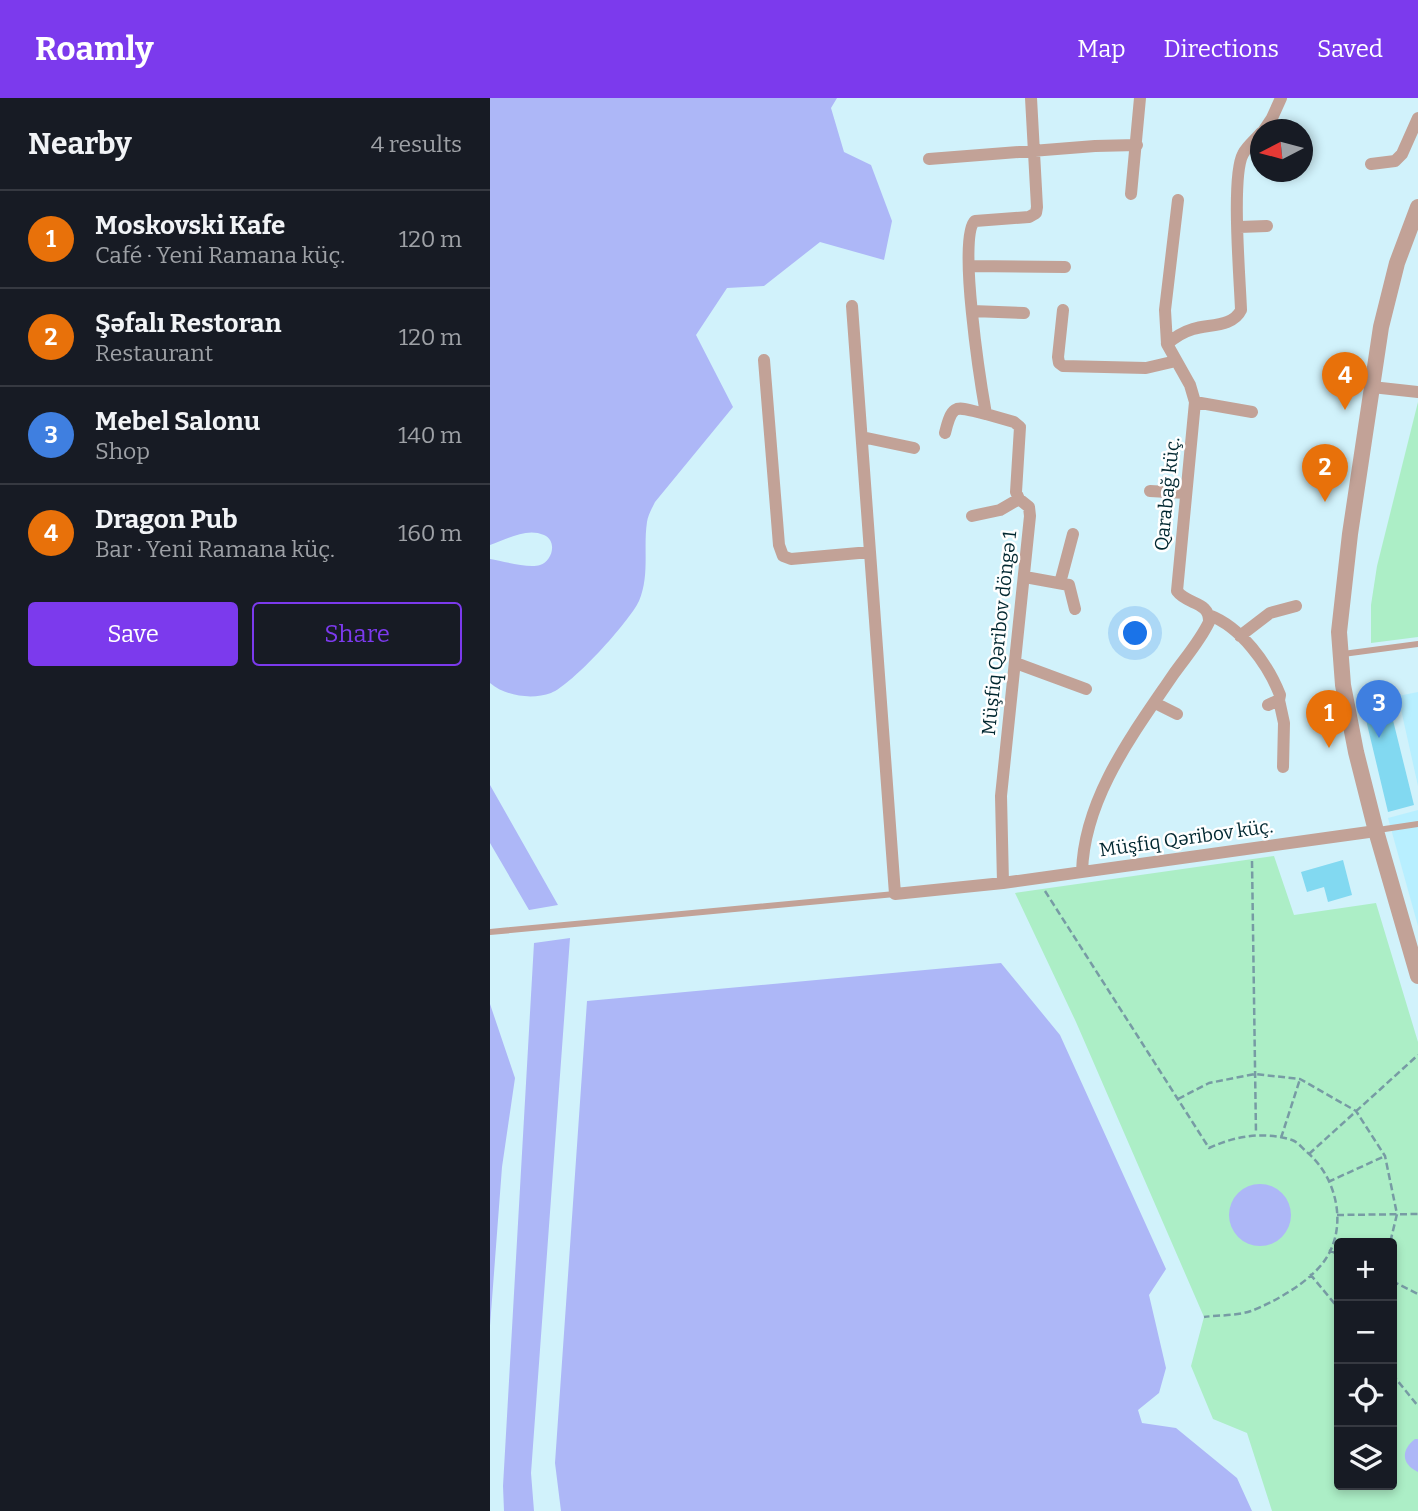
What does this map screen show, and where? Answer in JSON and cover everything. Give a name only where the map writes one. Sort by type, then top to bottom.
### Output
[{"type":"street","points":[[945,433],[953,410],[958,408],[986,414],[972,311],[969,228],[975,220],[1030,217],[1038,207],[1031,98]]},
{"type":"street","points":[[1132,194],[1140,98]]},
{"type":"street","points":[[1271,119],[1281,98]]},
{"type":"street","points":[[1371,164],[1395,161],[1402,155],[1418,118]]},
{"type":"street","points":[[929,159],[1136,145]]},
{"type":"street","points":[[1167,344],[1194,328],[1232,321],[1238,317],[1241,310],[1239,167],[1242,155],[1250,147]]},
{"type":"street","points":[[1167,344],[1165,310],[1178,200]]},
{"type":"street","points":[[1417,214],[1388,294],[1341,600],[1341,654],[1349,719],[1376,831],[1418,976]]},
{"type":"street","points":[[1238,226],[1267,226]]},
{"type":"street","points":[[969,266],[1065,267]]},
{"type":"street","points":[[852,306],[895,894]]},
{"type":"street","points":[[1063,310],[1058,357],[1063,366],[1146,368],[1176,361]]},
{"type":"street","points":[[972,311],[1024,313]]},
{"type":"street","name":"Qarabağ küç.","points":[[1167,344],[1190,385],[1195,402],[1177,591],[1182,597],[1204,606],[1209,615]]},
{"type":"street","points":[[764,360],[779,545],[783,556],[791,559],[870,552]]},
{"type":"street","points":[[1372,387],[1418,392]]},
{"type":"street","points":[[1195,402],[1252,412]]},
{"type":"street","name":"Müşfiq Qəribov döngə 1","points":[[986,414],[1014,422],[1020,427],[1016,492],[1019,499],[1029,507],[1030,516],[1001,796],[1003,883]]},
{"type":"street","points":[[862,437],[914,447]]},
{"type":"street","points":[[1150,491],[1186,493]]},
{"type":"street","points":[[972,516],[1000,510],[1019,499]]},
{"type":"street","points":[[1060,583],[1073,534]]},
{"type":"street","points":[[1024,577],[1069,585],[1075,609]]},
{"type":"street","points":[[1240,636],[1270,613],[1296,606]]},
{"type":"street","points":[[1082,872],[1082,851],[1089,823],[1120,756],[1206,628],[1209,615],[1229,625],[1254,651],[1277,688],[1273,702],[1284,723],[1283,767]]},
{"type":"street","points":[[1016,663],[1086,689]]},
{"type":"street","points":[[1155,703],[1177,714]]},
{"type":"street","name":"Müşfiq Qəribov küç.","points":[[895,894],[1003,883],[1376,831]]},
{"type":"lane","points":[[1341,654],[1418,644]]},
{"type":"lane","points":[[1376,831],[1418,824]]},
{"type":"lane","points":[[490,932],[895,894]]},
{"type":"path","points":[[1252,859],[1256,1134]]},
{"type":"path","points":[[1044,889],[1209,1148],[1256,1134],[1294,1141],[1321,1164],[1337,1202],[1337,1231],[1325,1259],[1296,1287],[1250,1311],[1204,1317]]},
{"type":"path","points":[[1309,1154],[1418,1055]]},
{"type":"path","points":[[1178,1099],[1209,1083],[1255,1074],[1300,1079],[1356,1111],[1385,1156],[1397,1214],[1391,1238]]},
{"type":"path","points":[[1281,1138],[1300,1079]]},
{"type":"path","points":[[1328,1182],[1385,1156]]},
{"type":"path","points":[[1337,1215],[1418,1214]]},
{"type":"path","points":[[1329,1250],[1334,1252]]},
{"type":"path","points":[[1310,1274],[1334,1303]]},
{"type":"path","points":[[1397,1284],[1418,1294]]},
{"type":"path","points":[[1397,1380],[1418,1406]]},
{"type":"shaded area","points":[[1418,692],[1418,786],[1398,696]]},
{"type":"shaded area","points":[[1418,810],[1418,926],[1388,818]]},
{"type":"green space","points":[[1418,402],[1418,637],[1371,643],[1371,605],[1377,566]]},
{"type":"green space","points":[[1274,856],[1294,915],[1376,903],[1418,1042],[1418,1511],[1272,1511],[1247,1433],[1213,1419],[1191,1366],[1204,1317],[1076,1022],[1015,893]]},
{"type":"water","points":[[490,98],[837,98],[831,108],[844,152],[871,165],[892,221],[884,260],[820,242],[764,286],[727,288],[696,335],[733,407],[651,509],[646,532],[644,581],[639,601],[633,611],[599,652],[572,678],[551,693],[536,696],[511,694],[490,683],[490,559],[540,565],[548,560],[552,546],[544,535],[530,532],[490,545]]},
{"type":"water","points":[[490,785],[558,905],[529,910],[490,843]]},
{"type":"water","points":[[570,938],[531,1473],[534,1511],[504,1511],[503,1486],[534,943]]},
{"type":"water","points":[[1001,963],[1060,1035],[1166,1269],[1149,1295],[1166,1368],[1159,1393],[1138,1410],[1142,1423],[1176,1428],[1237,1478],[1252,1511],[561,1511],[555,1463],[587,1001]]},
{"type":"water","points":[[490,1004],[515,1078],[502,1167],[490,1326]]},
{"type":"water","points":[[1254,1184],[1266,1184],[1282,1193],[1289,1203],[1289,1227],[1282,1237],[1266,1246],[1254,1246],[1243,1241],[1234,1232],[1229,1221],[1229,1209],[1234,1198],[1243,1189]]},
{"type":"water","points":[[1418,1439],[1418,1472],[1408,1465],[1405,1457],[1407,1448]]},
{"type":"building","points":[[1387,696],[1414,805],[1388,812],[1362,703]]},
{"type":"building","points":[[1343,860],[1352,895],[1328,902],[1324,887],[1307,892],[1301,872]]},
{"type":"place","name":"Dragon Pub","points":[[1345,410]]},
{"type":"place","name":"Şəfalı Restoran","points":[[1325,502]]},
{"type":"place","name":"Mebel Salonu","points":[[1379,738]]},
{"type":"place","name":"Moskovski Kafe","points":[[1329,748]]}]
